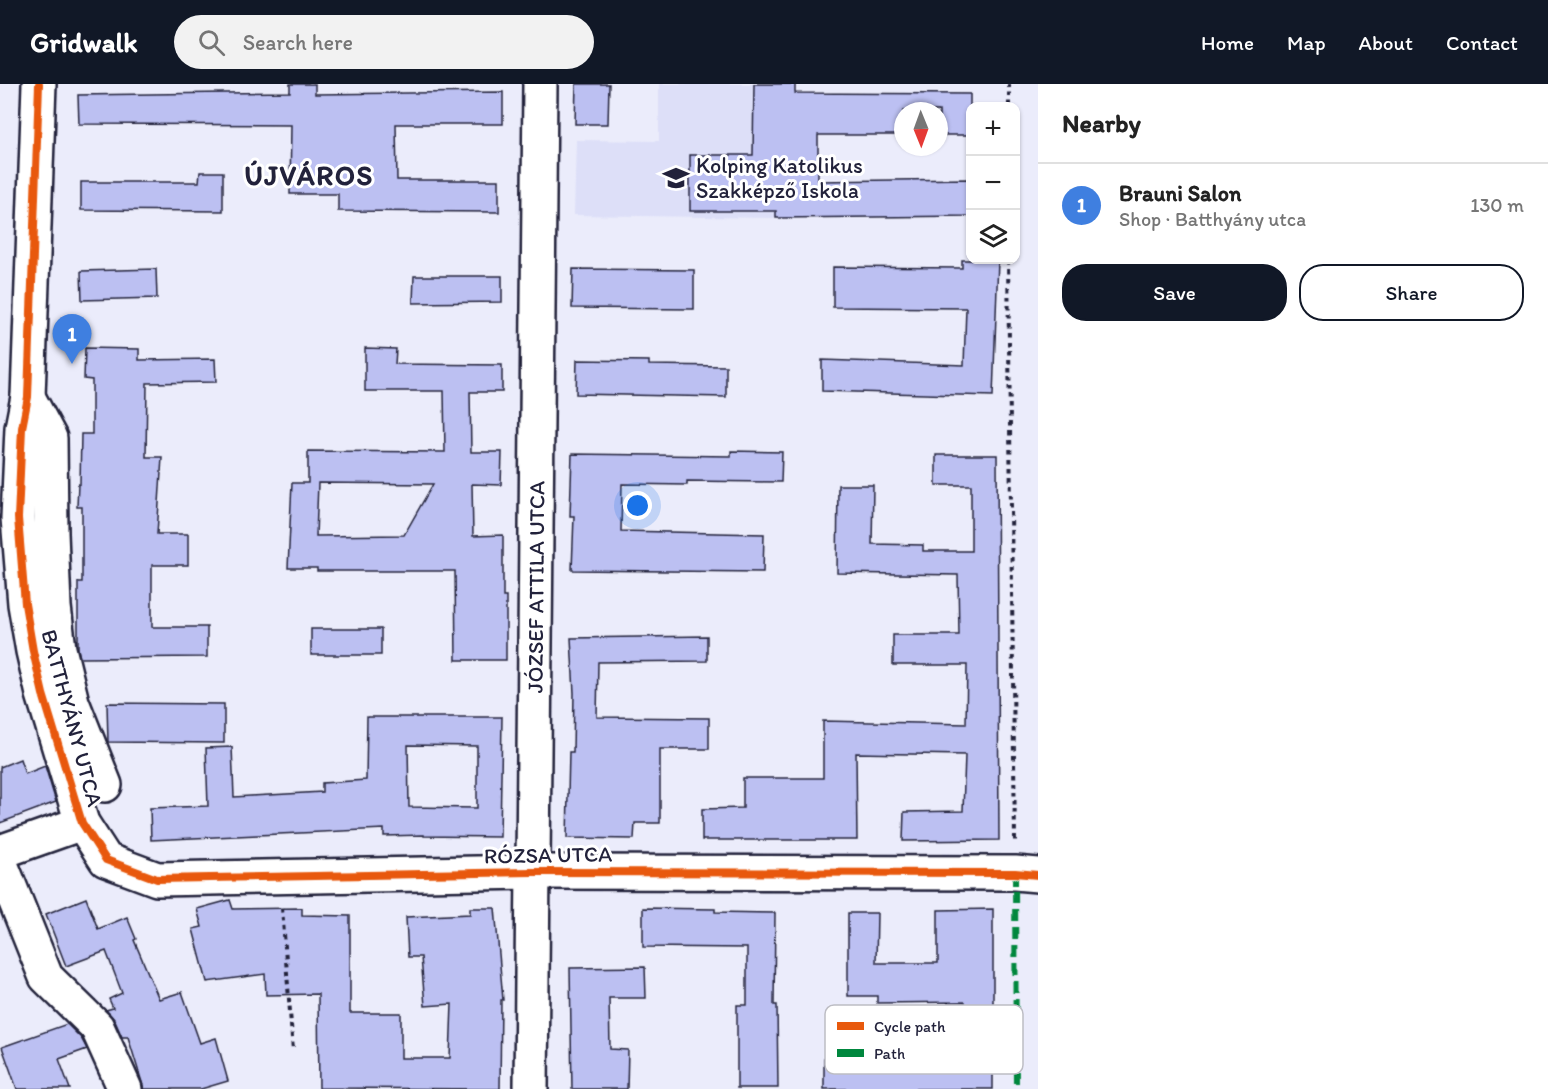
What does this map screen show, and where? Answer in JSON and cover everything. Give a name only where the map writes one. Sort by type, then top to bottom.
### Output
[{"type":"street","name":"BATTHYÁNY UTCA","points":[[39,84],[28,397],[22,428],[18,518],[25,604],[33,651],[43,694],[82,823]]},
{"type":"street","name":"JÓZSEF ATTILA UTCA","points":[[531,1089],[540,84]]},
{"type":"street","name":"BATTHYÁNY UTCA","points":[[28,397],[50,438],[52,565],[59,649],[72,702],[105,785]]},
{"type":"street","name":"RÓZSA UTCA","points":[[82,823],[106,860],[157,879],[534,872],[1027,874]]},
{"type":"street","points":[[0,852],[82,823]]},
{"type":"street","points":[[0,862],[46,977],[97,1027],[125,1089]]},
{"type":"path","points":[[1009,84],[1009,102]]},
{"type":"path","points":[[1008,264],[1027,874]]},
{"type":"path","points":[[281,877],[283,933],[293,1051]]},
{"type":"shaded area","name":"Kolping Katolikus Szakképző Iskola","points":[[659,84],[795,84],[794,125],[776,136],[776,218],[574,215],[576,140],[659,141]]},
{"type":"building","points":[[290,84],[315,84],[315,94],[503,92],[503,124],[396,124],[397,180],[499,180],[499,212],[338,211],[338,194],[290,194],[291,125],[79,124],[78,95],[290,92]]},
{"type":"building","points":[[576,84],[609,84],[608,124],[575,124]]},
{"type":"building","points":[[754,84],[795,84],[795,93],[970,94],[970,102],[966,102],[966,135],[948,135],[948,102],[894,102],[894,135],[818,135],[818,181],[966,179],[966,216],[776,218],[776,211],[690,211],[690,155],[753,155]]},
{"type":"building","points":[[200,172],[223,172],[223,211],[81,210],[81,182],[199,182]]},
{"type":"building","points":[[962,260],[966,260],[966,264],[998,264],[993,396],[822,391],[822,360],[964,365],[966,308],[833,307],[833,267],[962,268]]},
{"type":"building","points":[[156,269],[157,298],[82,300],[81,271]]},
{"type":"building","points":[[573,269],[694,270],[694,309],[572,308]]},
{"type":"building","points":[[414,276],[502,276],[502,302],[413,303]]},
{"type":"building","points":[[85,348],[139,349],[139,360],[215,359],[216,382],[147,383],[146,457],[162,457],[157,534],[188,534],[188,565],[152,565],[152,627],[207,627],[207,657],[80,658],[78,582],[82,582],[82,507],[77,507],[78,484],[80,484],[81,434],[92,434],[92,380],[84,379]]},
{"type":"building","points":[[365,348],[396,349],[395,364],[502,365],[502,392],[470,392],[471,452],[502,452],[501,485],[472,484],[473,536],[503,535],[506,660],[456,660],[455,571],[317,571],[317,568],[288,568],[292,483],[308,483],[308,451],[445,452],[444,391],[365,391]],"holes":[[[318,483],[433,484],[404,535],[316,536]]]},
{"type":"building","points":[[577,360],[649,361],[649,365],[726,366],[726,397],[576,394]]},
{"type":"building","points":[[731,451],[782,452],[781,482],[687,481],[687,485],[622,484],[621,531],[764,534],[763,572],[572,570],[574,516],[570,516],[572,454],[731,456]]},
{"type":"building","points":[[936,455],[997,455],[999,840],[903,841],[904,812],[963,811],[965,755],[856,753],[857,840],[702,840],[702,809],[743,808],[743,778],[823,778],[823,721],[966,724],[967,665],[893,665],[893,635],[959,635],[958,575],[837,573],[838,485],[873,485],[872,544],[923,545],[923,551],[971,551],[971,485],[936,485]]},
{"type":"building","points":[[311,629],[381,629],[381,655],[311,655]]},
{"type":"building","points":[[707,636],[707,661],[598,662],[597,717],[709,718],[709,749],[660,749],[660,823],[635,823],[634,839],[567,838],[569,752],[573,752],[574,693],[571,638]]},
{"type":"building","points":[[107,703],[224,704],[224,743],[108,742]]},
{"type":"building","points":[[367,717],[502,717],[500,837],[384,836],[384,829],[151,840],[150,808],[208,806],[206,748],[232,747],[234,797],[322,792],[322,783],[366,780]],"holes":[[[408,745],[477,746],[477,808],[409,807]]]},
{"type":"building","points":[[20,759],[25,774],[45,766],[56,802],[0,823],[0,767]]},
{"type":"building","points":[[86,898],[98,929],[127,917],[136,939],[134,940],[159,999],[182,992],[200,1043],[216,1038],[228,1081],[201,1089],[144,1089],[128,1037],[122,1037],[114,1019],[106,1010],[113,1008],[109,999],[122,993],[106,951],[66,966],[46,914]]},
{"type":"building","points":[[230,900],[233,909],[302,908],[302,915],[350,916],[350,1013],[401,1013],[401,1058],[450,1058],[452,1004],[425,1006],[421,957],[408,957],[406,917],[470,914],[470,908],[495,908],[503,1000],[501,1000],[500,1089],[319,1088],[318,994],[266,995],[265,974],[207,982],[193,929],[202,927],[197,909]]},
{"type":"building","points":[[643,908],[775,913],[774,1005],[777,1005],[778,1088],[737,1088],[737,1005],[747,1005],[747,948],[643,947]]},
{"type":"building","points":[[993,909],[993,1005],[965,1005],[965,1002],[877,1003],[877,996],[848,996],[848,913],[877,913],[876,963],[938,963],[938,910]]},
{"type":"building","points":[[645,967],[646,998],[609,998],[610,1049],[628,1050],[627,1089],[572,1089],[570,968]]},
{"type":"building","points":[[67,1024],[81,1038],[87,1049],[59,1059],[70,1089],[17,1089],[2,1047]]},
{"type":"building","points":[[824,1058],[825,1074],[993,1074],[993,1089],[824,1089]]},
{"type":"marked path","points":[[1015,873],[1016,1005]]},
{"type":"marked path","points":[[1016,1074],[1016,1089]]},
{"type":"cycle path","points":[[39,84],[28,397],[22,428],[18,518],[25,604],[43,694],[82,823],[106,860],[157,879],[534,872],[1015,873],[1038,875]]},
{"type":"place","name":"Kolping Katolikus Szakképző Iskola","points":[[676,178]]},
{"type":"place","name":"Brauni Salon","points":[[72,364]]},
{"type":"district","name":"ÚJVÁROS","points":[[309,175]]}]
